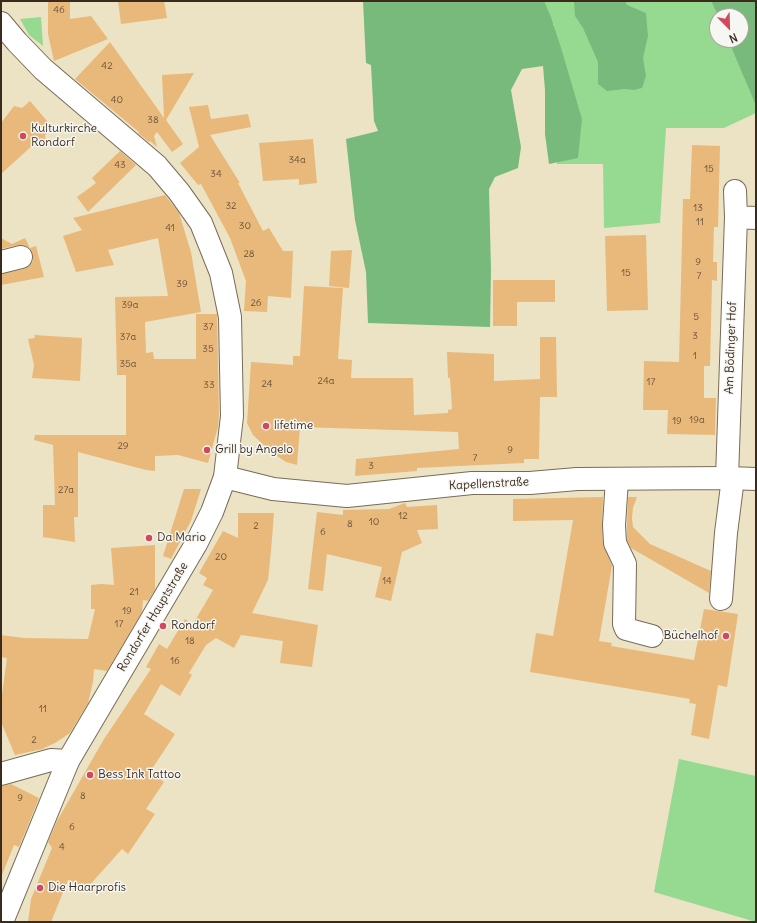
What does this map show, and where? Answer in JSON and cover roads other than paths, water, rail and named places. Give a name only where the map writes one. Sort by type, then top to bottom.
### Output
[{"type":"main road","name":"Rondorfer Hauptstraße","points":[[1,23],[43,69],[157,166],[179,192],[201,223],[221,273],[230,317],[232,416],[225,477],[212,512],[196,544],[68,761],[2,922]]},
{"type":"main road","name":"Am Bödinger Hof","points":[[721,599],[746,218],[735,191]]},
{"type":"main road","name":"Kapellenstraße","points":[[225,477],[273,488],[347,496],[472,484],[617,479],[730,478],[756,480]]},
{"type":"main road","points":[[617,479],[614,525],[615,542],[625,564],[624,624],[626,629],[652,636]]},
{"type":"main road","points":[[1,774],[51,760],[68,761]]},
{"type":"place","name":"Kulturkirche Rondorf","points":[[23,136]]},
{"type":"place","name":"lifetime","points":[[266,426]]},
{"type":"place","name":"Grill by Angelo","points":[[207,450]]},
{"type":"place","name":"Da Mario","points":[[149,538]]},
{"type":"place","name":"Rondorf","points":[[163,626]]},
{"type":"place","name":"Büchelhof","points":[[726,636]]},
{"type":"place","name":"Bess Ink Tattoo","points":[[90,775]]},
{"type":"place","name":"Die Haarprofis","points":[[40,888]]}]
